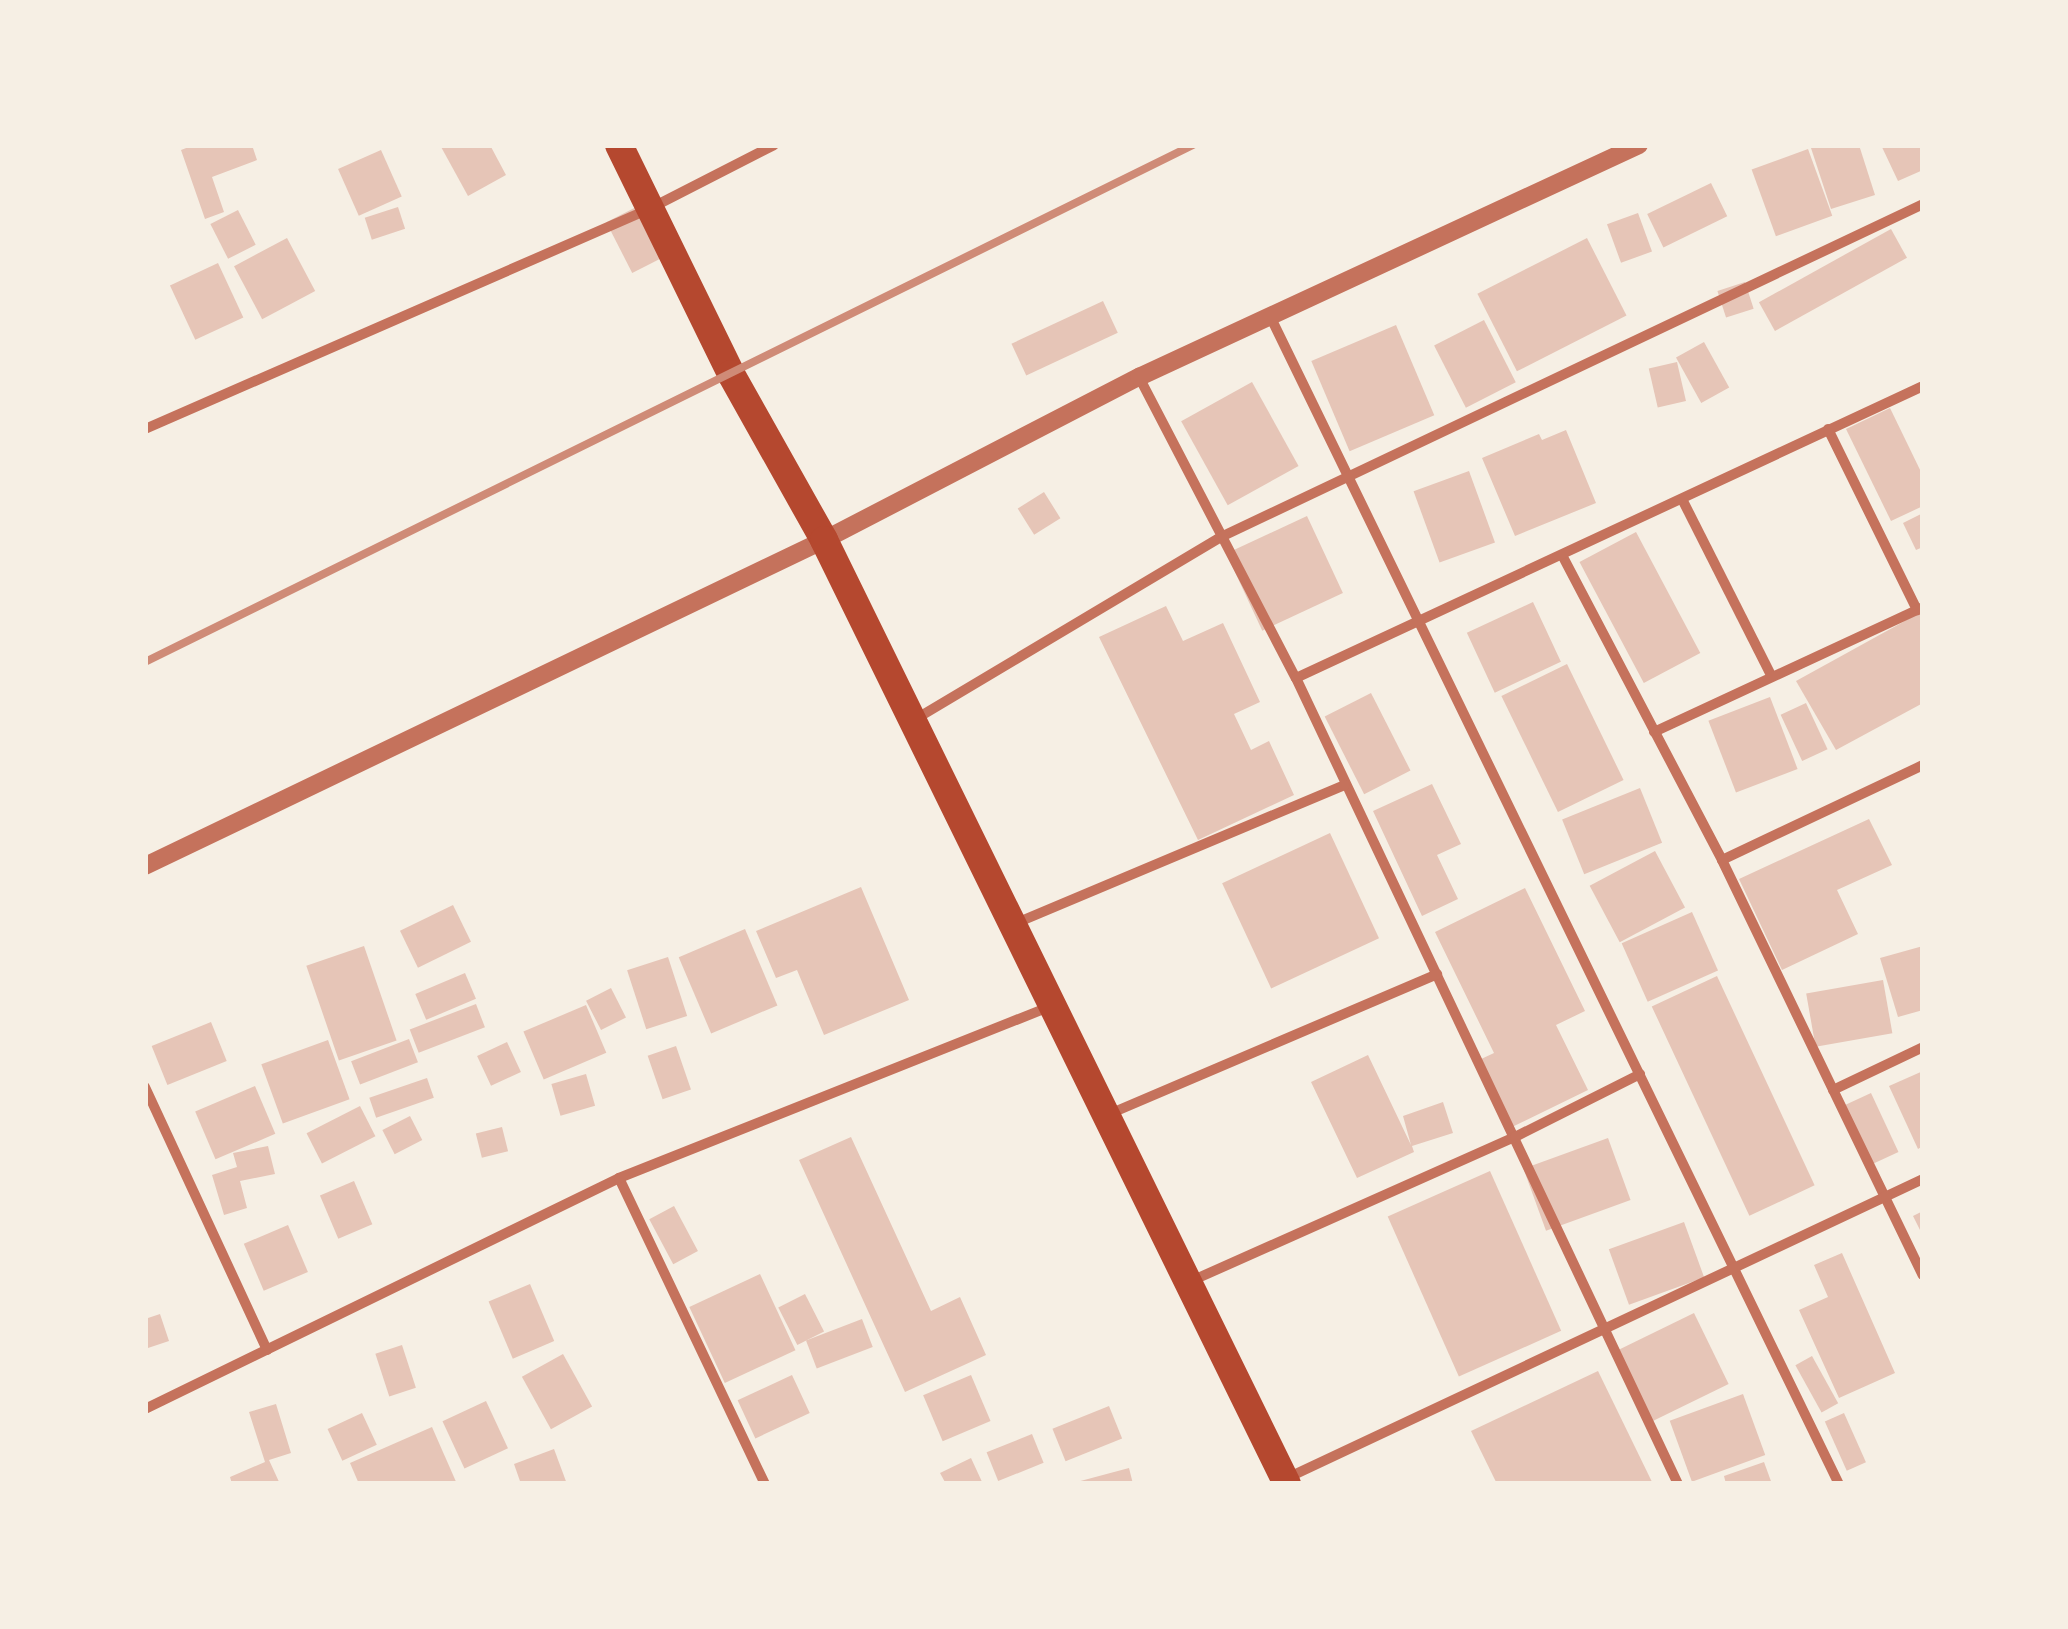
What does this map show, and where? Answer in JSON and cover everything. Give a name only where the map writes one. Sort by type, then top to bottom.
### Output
[{"type":"highway","points":[[620,145],[730,374],[824,540],[1285,1482]]},
{"type":"street","points":[[145,429],[649,209],[774,145]]},
{"type":"street","points":[[145,866],[824,540],[1139,377],[1638,145]]},
{"type":"street","points":[[912,721],[1223,536],[1923,204]]},
{"type":"street","points":[[1270,316],[1422,620],[1839,1484]]},
{"type":"street","points":[[1139,377],[1296,678],[1678,1484]]},
{"type":"street","points":[[1296,678],[1923,386]]},
{"type":"street","points":[[1654,732],[1920,608],[1828,429]]},
{"type":"street","points":[[1682,498],[1771,675]]},
{"type":"street","points":[[1562,555],[1722,860],[1923,1275]]},
{"type":"street","points":[[1722,860],[1920,766],[1923,780]]},
{"type":"street","points":[[1012,925],[1344,785]]},
{"type":"street","points":[[1106,1115],[1438,974]]},
{"type":"street","points":[[145,1410],[619,1178],[1052,1005]]},
{"type":"street","points":[[1833,1090],[1923,1047]]},
{"type":"street","points":[[1188,1282],[1515,1136],[1640,1074]]},
{"type":"street","points":[[145,1087],[268,1350]]},
{"type":"street","points":[[619,1178],[764,1484]]},
{"type":"street","points":[[1285,1482],[1732,1265],[1923,1178]]},
{"type":"building","points":[[194,145],[252,145],[257,160],[212,177],[224,212],[205,219],[181,150]]},
{"type":"building","points":[[440,145],[490,145],[506,175],[468,196]]},
{"type":"building","points":[[1810,145],[1859,145],[1875,195],[1831,209]]},
{"type":"building","points":[[1881,145],[1923,145],[1923,170],[1898,181]]},
{"type":"building","points":[[1808,149],[1832,216],[1776,236],[1752,170]]},
{"type":"building","points":[[381,150],[402,197],[359,216],[338,169]]},
{"type":"building","points":[[1711,183],[1727,216],[1663,247],[1647,214]]},
{"type":"building","points":[[650,200],[676,251],[632,273],[606,222]]},
{"type":"building","points":[[398,207],[405,229],[372,240],[365,218]]},
{"type":"building","points":[[238,210],[256,245],[228,259],[210,224]]},
{"type":"building","points":[[1638,213],[1652,252],[1621,263],[1607,224]]},
{"type":"building","points":[[1891,229],[1907,258],[1775,331],[1759,302]]},
{"type":"building","points":[[287,238],[315,291],[262,319],[234,266]]},
{"type":"building","points":[[1587,238],[1626,316],[1517,371],[1477,294]]},
{"type":"building","points":[[218,263],[243,317],[195,340],[170,285]]},
{"type":"building","points":[[1745,282],[1754,309],[1726,318],[1717,291]]},
{"type":"building","points":[[1103,301],[1118,333],[1026,375],[1011,344]]},
{"type":"building","points":[[1484,320],[1516,382],[1466,408],[1434,345]]},
{"type":"building","points":[[1396,325],[1434,415],[1350,451],[1311,361]]},
{"type":"building","points":[[1704,342],[1729,387],[1701,403],[1676,358]]},
{"type":"building","points":[[1677,362],[1686,401],[1658,407],[1649,369]]},
{"type":"building","points":[[1252,382],[1299,466],[1228,505],[1181,421]]},
{"type":"building","points":[[1890,408],[1923,476],[1923,506],[1891,521],[1846,429]]},
{"type":"building","points":[[1566,430],[1596,503],[1515,536],[1482,458],[1539,434],[1542,440]]},
{"type":"building","points":[[1469,471],[1495,542],[1440,563],[1414,491]]},
{"type":"building","points":[[1044,492],[1060,518],[1034,535],[1018,508]]},
{"type":"building","points":[[1923,513],[1923,547],[1916,550],[1903,523]]},
{"type":"building","points":[[1307,516],[1343,593],[1262,631],[1226,554]]},
{"type":"building","points":[[1636,532],[1700,653],[1644,683],[1579,562]]},
{"type":"building","points":[[1533,602],[1561,662],[1495,693],[1467,633]]},
{"type":"building","points":[[1166,606],[1183,641],[1223,623],[1260,702],[1234,714],[1251,750],[1269,741],[1294,795],[1198,840],[1099,637]]},
{"type":"building","points":[[1923,611],[1923,703],[1836,750],[1796,681]]},
{"type":"building","points":[[1567,664],[1624,780],[1558,812],[1501,696]]},
{"type":"building","points":[[1371,693],[1410,771],[1364,794],[1325,717]]},
{"type":"building","points":[[1770,697],[1798,769],[1736,793],[1708,721]]},
{"type":"building","points":[[1806,703],[1828,749],[1802,761],[1781,715]]},
{"type":"building","points":[[1432,784],[1461,844],[1437,855],[1458,899],[1422,916],[1373,811]]},
{"type":"building","points":[[1640,788],[1662,843],[1584,874],[1562,819]]},
{"type":"building","points":[[1869,819],[1892,865],[1837,890],[1858,934],[1782,970],[1739,879]]},
{"type":"building","points":[[1330,833],[1379,938],[1271,988],[1222,883]]},
{"type":"building","points":[[1655,851],[1685,908],[1620,942],[1590,886]]},
{"type":"building","points":[[861,887],[909,1000],[824,1035],[797,970],[776,978],[756,931]]},
{"type":"building","points":[[1525,888],[1585,1011],[1556,1025],[1588,1090],[1512,1127],[1479,1060],[1494,1053],[1435,932]]},
{"type":"building","points":[[453,905],[471,942],[418,968],[400,931]]},
{"type":"building","points":[[1692,912],[1718,970],[1648,1002],[1622,943]]},
{"type":"building","points":[[745,929],[777,1005],[711,1034],[679,957]]},
{"type":"building","points":[[364,946],[397,1041],[339,1060],[306,966]]},
{"type":"building","points":[[1923,946],[1923,1010],[1898,1017],[1880,958]]},
{"type":"building","points":[[668,957],[687,1016],[646,1029],[627,970]]},
{"type":"building","points":[[465,973],[476,999],[426,1020],[415,994]]},
{"type":"building","points":[[1717,976],[1815,1185],[1749,1216],[1652,1006]]},
{"type":"building","points":[[1883,980],[1892,1033],[1816,1047],[1806,994]]},
{"type":"building","points":[[611,988],[626,1017],[601,1030],[586,1001]]},
{"type":"building","points":[[476,1004],[485,1027],[419,1053],[410,1029]]},
{"type":"building","points":[[586,1005],[606,1053],[544,1079],[523,1032]]},
{"type":"building","points":[[211,1022],[227,1061],[167,1085],[152,1046]]},
{"type":"building","points":[[409,1039],[418,1062],[360,1085],[351,1061]]},
{"type":"building","points":[[328,1040],[350,1099],[283,1123],[261,1064]]},
{"type":"building","points":[[507,1042],[521,1072],[491,1086],[477,1056]]},
{"type":"building","points":[[676,1046],[691,1089],[663,1099],[648,1056]]},
{"type":"building","points":[[1368,1055],[1411,1145],[1403,1116],[1443,1102],[1453,1133],[1412,1146],[1414,1152],[1357,1178],[1311,1082]]},
{"type":"building","points":[[1923,1071],[1923,1146],[1918,1149],[1889,1086]]},
{"type":"building","points":[[586,1074],[595,1106],[560,1116],[551,1084]]},
{"type":"building","points":[[427,1078],[434,1098],[376,1118],[369,1098]]},
{"type":"building","points":[[255,1086],[275,1134],[215,1159],[195,1111]]},
{"type":"building","points":[[1871,1093],[1898,1152],[1868,1166],[1840,1107]]},
{"type":"building","points":[[360,1106],[375,1136],[322,1164],[307,1133]]},
{"type":"building","points":[[410,1116],[422,1140],[395,1154],[382,1130]]},
{"type":"building","points":[[502,1127],[508,1151],[482,1158],[476,1134]]},
{"type":"building","points":[[851,1137],[931,1311],[960,1297],[986,1355],[905,1392],[799,1160]]},
{"type":"building","points":[[1608,1138],[1631,1200],[1546,1231],[1523,1169]]},
{"type":"building","points":[[268,1146],[275,1174],[240,1181],[247,1208],[224,1215],[212,1175],[237,1167],[233,1153]]},
{"type":"building","points":[[1490,1171],[1561,1331],[1459,1376],[1388,1217]]},
{"type":"building","points":[[354,1181],[372,1224],[338,1239],[320,1195]]},
{"type":"building","points":[[674,1206],[698,1251],[673,1264],[649,1219]]},
{"type":"building","points":[[1923,1211],[1923,1236],[1913,1216]]},
{"type":"building","points":[[1684,1222],[1704,1277],[1629,1305],[1609,1249]]},
{"type":"building","points":[[288,1225],[308,1272],[264,1291],[244,1244]]},
{"type":"building","points":[[1842,1253],[1895,1373],[1839,1398],[1799,1310],[1828,1297],[1814,1265]]},
{"type":"building","points":[[760,1274],[795,1350],[725,1383],[689,1307]]},
{"type":"building","points":[[530,1284],[554,1341],[513,1359],[489,1302]]},
{"type":"building","points":[[805,1294],[824,1331],[797,1345],[778,1308]]},
{"type":"building","points":[[1694,1313],[1729,1384],[1648,1423],[1613,1352]]},
{"type":"building","points":[[160,1314],[169,1341],[145,1349],[145,1319]]},
{"type":"building","points":[[862,1319],[873,1347],[817,1369],[806,1341]]},
{"type":"building","points":[[402,1345],[416,1388],[389,1396],[375,1354]]},
{"type":"building","points":[[563,1354],[592,1406],[551,1429],[522,1377]]},
{"type":"building","points":[[1812,1356],[1838,1403],[1822,1412],[1795,1365]]},
{"type":"building","points":[[1598,1371],[1653,1484],[1497,1484],[1471,1431]]},
{"type":"building","points":[[792,1375],[810,1413],[755,1438],[738,1400]]},
{"type":"building","points":[[971,1375],[991,1421],[943,1441],[923,1395]]},
{"type":"building","points":[[1743,1394],[1765,1455],[1692,1482],[1670,1421]]},
{"type":"building","points":[[486,1401],[508,1448],[464,1468],[442,1421]]},
{"type":"building","points":[[276,1404],[291,1453],[269,1460],[280,1484],[232,1484],[230,1477],[265,1462],[249,1412]]},
{"type":"building","points":[[1109,1406],[1122,1438],[1066,1461],[1052,1429]]},
{"type":"building","points":[[362,1413],[377,1445],[342,1461],[328,1429]]},
{"type":"building","points":[[1844,1413],[1866,1462],[1847,1471],[1825,1422]]},
{"type":"building","points":[[432,1427],[457,1484],[359,1484],[350,1463]]},
{"type":"building","points":[[1032,1434],[1044,1463],[998,1481],[987,1452]]},
{"type":"building","points":[[554,1449],[567,1484],[521,1484],[514,1464]]},
{"type":"building","points":[[971,1458],[983,1484],[946,1484],[940,1473]]},
{"type":"building","points":[[1764,1462],[1772,1484],[1726,1484],[1724,1476]]},
{"type":"building","points":[[1129,1468],[1133,1484],[1073,1484],[1073,1483]]},
{"type":"railway","points":[[145,662],[1193,145]]}]
